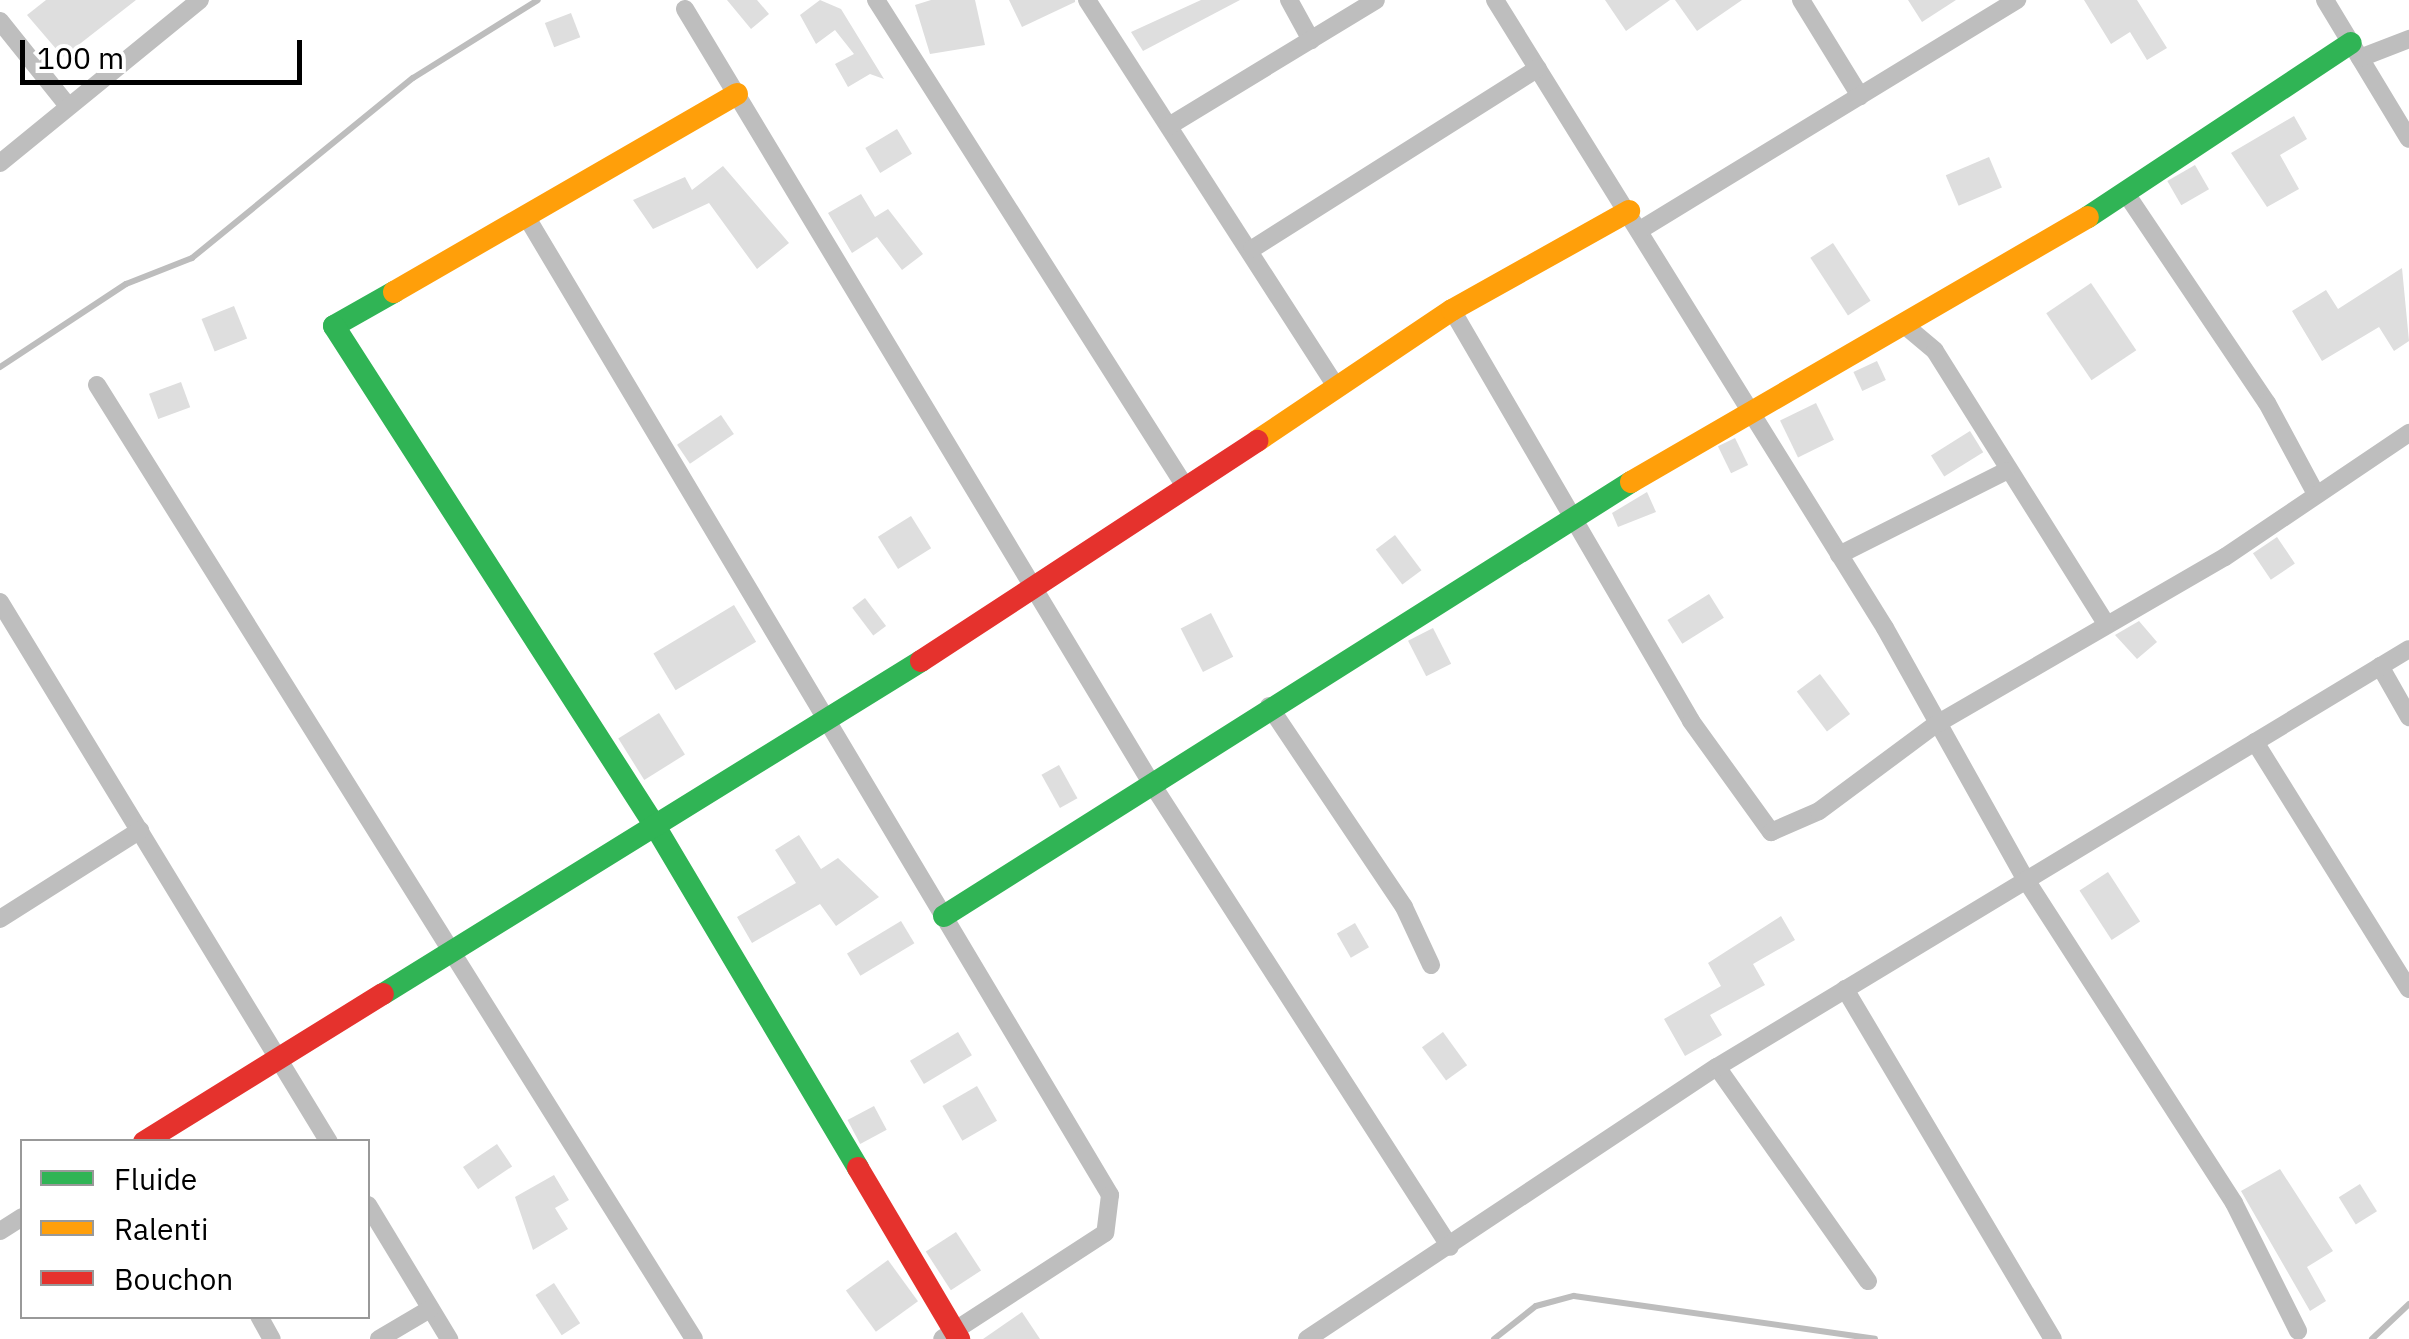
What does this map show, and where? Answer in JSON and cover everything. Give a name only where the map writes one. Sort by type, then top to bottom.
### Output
[{"type":"street","points":[[0,163],[200,0]]},
{"type":"street","points":[[876,0],[1186,488]]},
{"type":"street","points":[[1087,0],[1252,248],[1336,387]]},
{"type":"street","points":[[1288,0],[1311,40]]},
{"type":"street","points":[[1170,126],[1376,0]]},
{"type":"street","points":[[1495,0],[1752,409],[2026,880],[2234,1204],[2298,1331]]},
{"type":"street","points":[[1801,0],[1860,96]]},
{"type":"street","points":[[152,1139],[1034,590],[1452,310],[1634,221],[1860,96],[2017,0]]},
{"type":"street","points":[[2325,0],[2409,139]]},
{"type":"street","points":[[685,9],[1150,781],[1450,1247]]},
{"type":"street","points":[[0,21],[68,106]]},
{"type":"street","points":[[944,916],[1269,706],[1574,524],[1752,409],[1908,328],[2356,50],[2409,39]]},
{"type":"street","points":[[1252,248],[1538,68]]},
{"type":"street","points":[[526,216],[828,719],[1114,1210],[1105,1232],[952,1336],[654,826],[334,326],[736,94]]},
{"type":"street","points":[[2125,192],[2268,402],[2315,492]]},
{"type":"street","points":[[1452,310],[1691,722],[1771,832],[1818,811],[1934,724],[2225,558],[2315,492],[2409,433]]},
{"type":"street","points":[[1908,328],[1935,350],[2006,471],[2106,624]]},
{"type":"street","points":[[97,385],[455,949],[694,1339]]},
{"type":"street","points":[[1839,555],[2006,471]]},
{"type":"street","points":[[0,602],[327,1139]]},
{"type":"street","points":[[1307,1339],[1717,1067],[2409,648]]},
{"type":"street","points":[[2380,666],[2409,717]]},
{"type":"street","points":[[1269,706],[1404,907],[1431,965]]},
{"type":"street","points":[[2255,742],[2409,989]]},
{"type":"street","points":[[0,920],[140,830]]},
{"type":"street","points":[[1845,990],[2053,1339]]},
{"type":"street","points":[[1717,1067],[1868,1281]]},
{"type":"street","points":[[370,1208],[449,1339]]},
{"type":"street","points":[[379,1339],[430,1309]]},
{"type":"building","points":[[46,0],[136,0],[63,57],[27,15]]},
{"type":"building","points":[[727,0],[757,0],[769,14],[751,29]]},
{"type":"building","points":[[820,0],[841,9],[884,79],[870,74],[848,87],[835,64],[854,54],[835,30],[816,44],[800,15]]},
{"type":"building","points":[[931,0],[975,0],[985,45],[930,54],[915,5]]},
{"type":"building","points":[[1009,0],[1075,0],[1075,2],[1022,27]]},
{"type":"building","points":[[1201,0],[1240,0],[1143,51],[1131,32]]},
{"type":"building","points":[[1605,0],[1670,0],[1626,31]]},
{"type":"building","points":[[1675,0],[1742,0],[1697,31]]},
{"type":"building","points":[[1908,0],[1956,0],[1922,22]]},
{"type":"building","points":[[2084,0],[2137,0],[2167,48],[2147,60],[2130,32],[2111,44]]},
{"type":"building","points":[[571,13],[580,37],[554,47],[545,23]]},
{"type":"building","points":[[2294,116],[2307,139],[2280,155],[2299,189],[2267,207],[2231,153]]},
{"type":"building","points":[[897,129],[912,154],[880,173],[865,148]]},
{"type":"building","points":[[1989,157],[2002,187],[1959,206],[1946,175]]},
{"type":"building","points":[[2195,165],[2209,189],[2181,205],[2167,181]]},
{"type":"building","points":[[723,166],[789,243],[757,269],[709,203],[653,229],[633,200],[685,177],[692,190]]},
{"type":"building","points":[[861,194],[875,217],[888,209],[923,254],[902,270],[877,237],[852,253],[828,213]]},
{"type":"building","points":[[1833,243],[1871,301],[1848,316],[1810,258]]},
{"type":"building","points":[[2402,268],[2409,341],[2394,351],[2379,327],[2322,361],[2292,311],[2326,290],[2338,309]]},
{"type":"building","points":[[2091,283],[2136,350],[2092,380],[2046,313]]},
{"type":"building","points":[[234,306],[247,338],[215,352],[202,319]]},
{"type":"building","points":[[1877,361],[1886,380],[1862,391],[1853,372]]},
{"type":"building","points":[[181,382],[190,407],[158,419],[149,394]]},
{"type":"building","points":[[1816,403],[1834,440],[1798,457],[1780,421]]},
{"type":"building","points":[[721,415],[734,434],[690,464],[677,445]]},
{"type":"building","points":[[1970,431],[1983,452],[1944,477],[1931,455]]},
{"type":"building","points":[[1735,438],[1748,465],[1731,473],[1718,446]]},
{"type":"building","points":[[1647,492],[1656,512],[1618,527],[1612,513]]},
{"type":"building","points":[[911,516],[931,548],[898,569],[878,537]]},
{"type":"building","points":[[1395,535],[1421,570],[1402,585],[1376,549]]},
{"type":"building","points":[[2277,537],[2295,564],[2271,580],[2253,553]]},
{"type":"building","points":[[1709,594],[1724,618],[1682,644],[1667,620]]},
{"type":"building","points":[[865,598],[886,626],[873,636],[852,608]]},
{"type":"building","points":[[734,605],[756,642],[676,690],[653,653]]},
{"type":"building","points":[[1211,613],[1233,657],[1203,672],[1181,628]]},
{"type":"building","points":[[2139,621],[2157,642],[2137,659],[2115,635]]},
{"type":"building","points":[[1433,628],[1451,664],[1426,676],[1408,641]]},
{"type":"building","points":[[1820,674],[1850,714],[1827,731],[1797,691]]},
{"type":"building","points":[[659,713],[685,755],[644,780],[618,738]]},
{"type":"building","points":[[1059,765],[1077,798],[1060,808],[1042,775]]},
{"type":"building","points":[[799,835],[821,869],[838,858],[879,897],[836,926],[820,904],[752,943],[737,917],[796,883],[775,850]]},
{"type":"building","points":[[2108,872],[2140,921],[2112,940],[2079,891]]},
{"type":"building","points":[[1781,916],[1795,940],[1753,964],[1765,985],[1710,1015],[1722,1035],[1685,1056],[1664,1019],[1721,986],[1708,963]]},
{"type":"building","points":[[901,921],[914,943],[860,976],[847,953]]},
{"type":"building","points":[[1355,923],[1369,947],[1351,958],[1337,934]]},
{"type":"building","points":[[958,1032],[972,1055],[924,1084],[910,1061]]},
{"type":"building","points":[[1443,1032],[1467,1065],[1446,1080],[1422,1047]]},
{"type":"building","points":[[977,1086],[997,1121],[962,1141],[942,1106]]},
{"type":"building","points":[[874,1106],[887,1130],[860,1144],[848,1120]]},
{"type":"building","points":[[497,1144],[512,1166],[478,1189],[463,1167]]},
{"type":"building","points":[[2280,1169],[2333,1251],[2307,1267],[2326,1301],[2310,1311],[2241,1191]]},
{"type":"building","points":[[554,1175],[569,1200],[555,1208],[568,1229],[533,1250],[515,1197]]},
{"type":"building","points":[[2360,1184],[2377,1211],[2356,1224],[2339,1197]]},
{"type":"building","points":[[956,1232],[981,1271],[951,1290],[926,1252]]},
{"type":"building","points":[[888,1260],[918,1301],[876,1332],[846,1291]]},
{"type":"building","points":[[554,1283],[580,1323],[562,1335],[536,1295]]},
{"type":"building","points":[[1022,1312],[1040,1339],[983,1339]]},
{"type":"waterway","points":[[0,367],[126,284],[192,258],[413,78],[538,0]]},
{"type":"waterway","points":[[1494,1339],[1536,1306],[1574,1296],[1875,1339]]},
{"type":"waterway","points":[[2372,1339],[2409,1304]]},
{"type":"traffic: fast","points":[[2088,217],[2351,43]]},
{"type":"traffic: fast","points":[[394,292],[334,326],[655,826],[858,1168]]},
{"type":"traffic: fast","points":[[944,916],[1631,482]]},
{"type":"traffic: fast","points":[[383,994],[921,661]]},
{"type":"traffic: slow","points":[[394,292],[737,94]]},
{"type":"traffic: slow","points":[[1257,441],[1452,310],[1629,211]]},
{"type":"traffic: slow","points":[[1631,482],[2088,217]]},
{"type":"traffic: jam","points":[[921,661],[1257,441]]},
{"type":"traffic: jam","points":[[149,1139],[383,994]]},
{"type":"traffic: jam","points":[[858,1168],[959,1339]]}]
